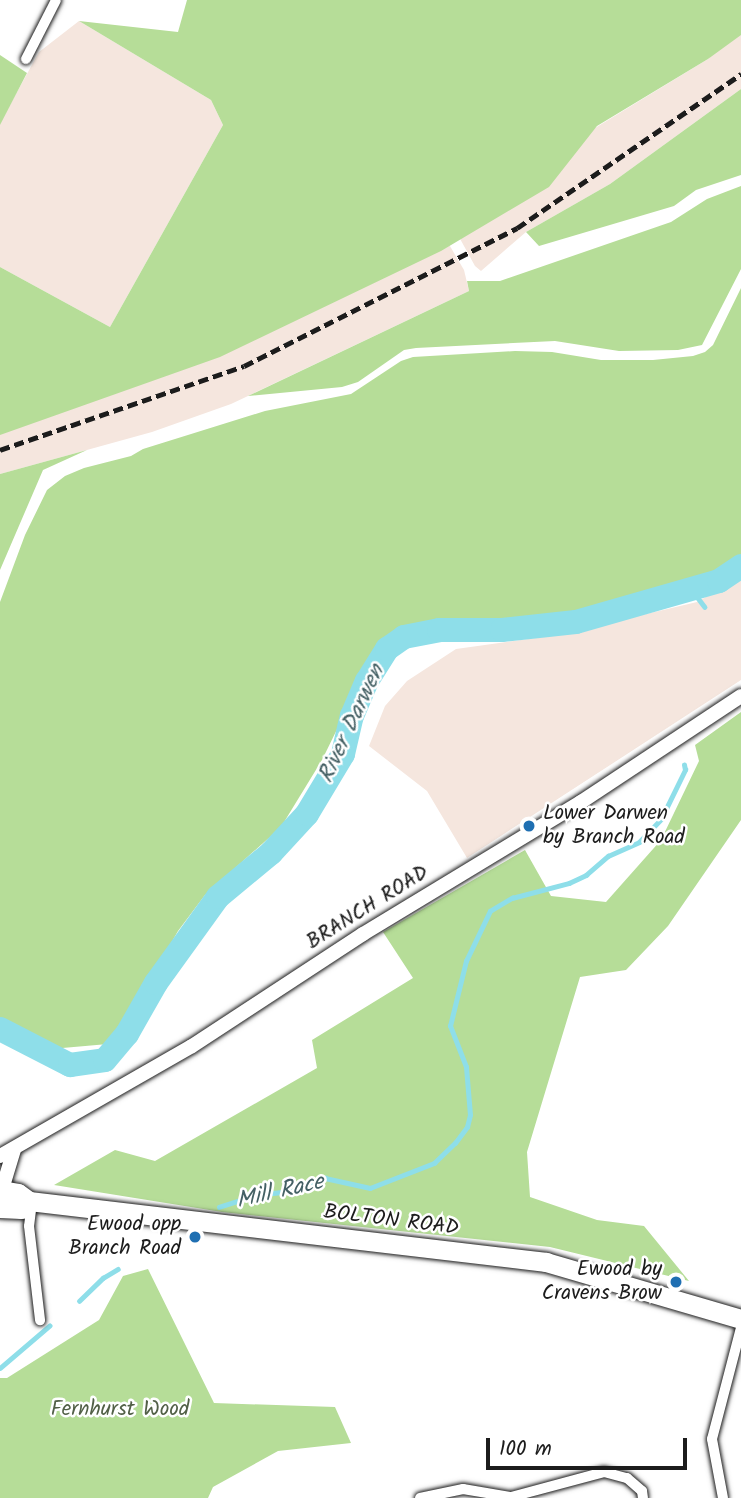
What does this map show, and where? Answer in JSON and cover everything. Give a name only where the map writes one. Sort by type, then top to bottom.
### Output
[{"type":"highway","name":"BOLTON ROAD","points":[[0,1190],[19,1193],[31,1202],[546,1262],[741,1319]]},
{"type":"highway","name":"BOLTON ROAD","points":[[0,1208],[21,1209],[31,1202]]},
{"type":"street","points":[[26,59],[56,0]]},
{"type":"street","name":"BRANCH ROAD","points":[[0,1196],[7,1153],[192,1046],[363,934],[581,802],[741,696]]},
{"type":"street","points":[[31,1202],[29,1226],[40,1320]]},
{"type":"street","points":[[723,1498],[712,1438],[741,1328]]},
{"type":"street","points":[[420,1498],[463,1489],[512,1498],[604,1472],[627,1478],[642,1491],[643,1498]]},
{"type":"shaded area","points":[[79,21],[211,100],[223,125],[110,327],[0,267],[0,123],[39,52]]},
{"type":"shaded area","points":[[741,28],[741,89],[610,184],[526,232],[481,271],[475,266],[453,226],[595,128],[708,59]]},
{"type":"shaded area","points":[[447,241],[464,270],[469,291],[231,404],[152,432],[0,474],[0,423]]},
{"type":"shaded area","points":[[741,577],[741,680],[467,858],[427,791],[369,746],[385,706],[407,681],[456,649],[557,635],[697,602]]},
{"type":"green space","points":[[187,0],[741,0],[741,35],[708,59],[597,126],[549,187],[441,251],[220,357],[0,435],[0,267],[110,327],[223,125],[211,100],[79,21],[178,32]]},
{"type":"green space","points":[[0,55],[27,73],[0,125]]},
{"type":"green space","points":[[741,89],[741,175],[696,190],[674,206],[539,246],[526,232],[610,184]]},
{"type":"green space","points":[[741,186],[741,269],[702,345],[678,350],[619,351],[555,341],[416,348],[404,350],[358,382],[342,387],[248,396],[469,291],[467,281],[500,281],[671,222],[707,199]]},
{"type":"green space","points":[[741,288],[741,560],[727,568],[571,617],[448,624],[410,630],[387,644],[369,664],[322,760],[281,827],[205,895],[178,931],[136,1004],[108,1044],[51,1049],[0,1018],[0,602],[25,535],[47,490],[65,476],[84,468],[131,456],[143,449],[265,411],[351,394],[401,361],[413,357],[515,351],[552,352],[601,360],[653,360],[693,356],[705,352],[713,345]]},
{"type":"green space","points":[[87,450],[43,470],[0,570],[0,474]]},
{"type":"green space","points":[[741,712],[741,820],[668,926],[626,970],[580,977],[527,1152],[530,1197],[597,1220],[644,1226],[689,1281],[550,1247],[222,1212],[54,1185],[115,1150],[155,1161],[317,1068],[312,1040],[413,978],[383,932],[525,850],[551,896],[606,902],[661,840],[699,761],[695,745]]},
{"type":"green space","name":"Fernhurst Wood","points":[[148,1269],[214,1403],[335,1407],[351,1443],[278,1451],[213,1487],[208,1498],[0,1498],[0,1378],[7,1378],[99,1320],[123,1276]]},
{"type":"waterway","name":"River Darwen","points":[[0,1029],[70,1065],[105,1060],[127,1034],[156,983],[218,897],[271,853],[307,814],[343,754],[352,716],[367,681],[387,649],[404,637],[439,630],[502,630],[576,622],[719,581],[741,566]]},
{"type":"waterway","points":[[692,590],[705,607]]},
{"type":"waterway","name":"Mill Race","points":[[219,1207],[255,1195],[300,1190],[325,1178],[370,1188],[434,1163],[455,1143],[467,1127],[470,1115],[466,1067],[450,1026],[466,961],[490,911],[512,898],[569,883],[586,875],[608,856],[639,842],[661,819],[685,770],[684,765]]},
{"type":"waterway","name":"Mill Race","points":[[79,1301],[103,1278],[118,1269]]},
{"type":"waterway","name":"Mill Race","points":[[0,1368],[49,1326]]},
{"type":"railway","points":[[0,450],[244,366],[517,228],[741,74]]},
{"type":"place","name":"Lower Darwen by Branch Road","points":[[529,826]]},
{"type":"place","name":"Ewood opp Branch Road","points":[[195,1237]]},
{"type":"place","name":"Ewood by Cravens Brow","points":[[676,1282]]}]
